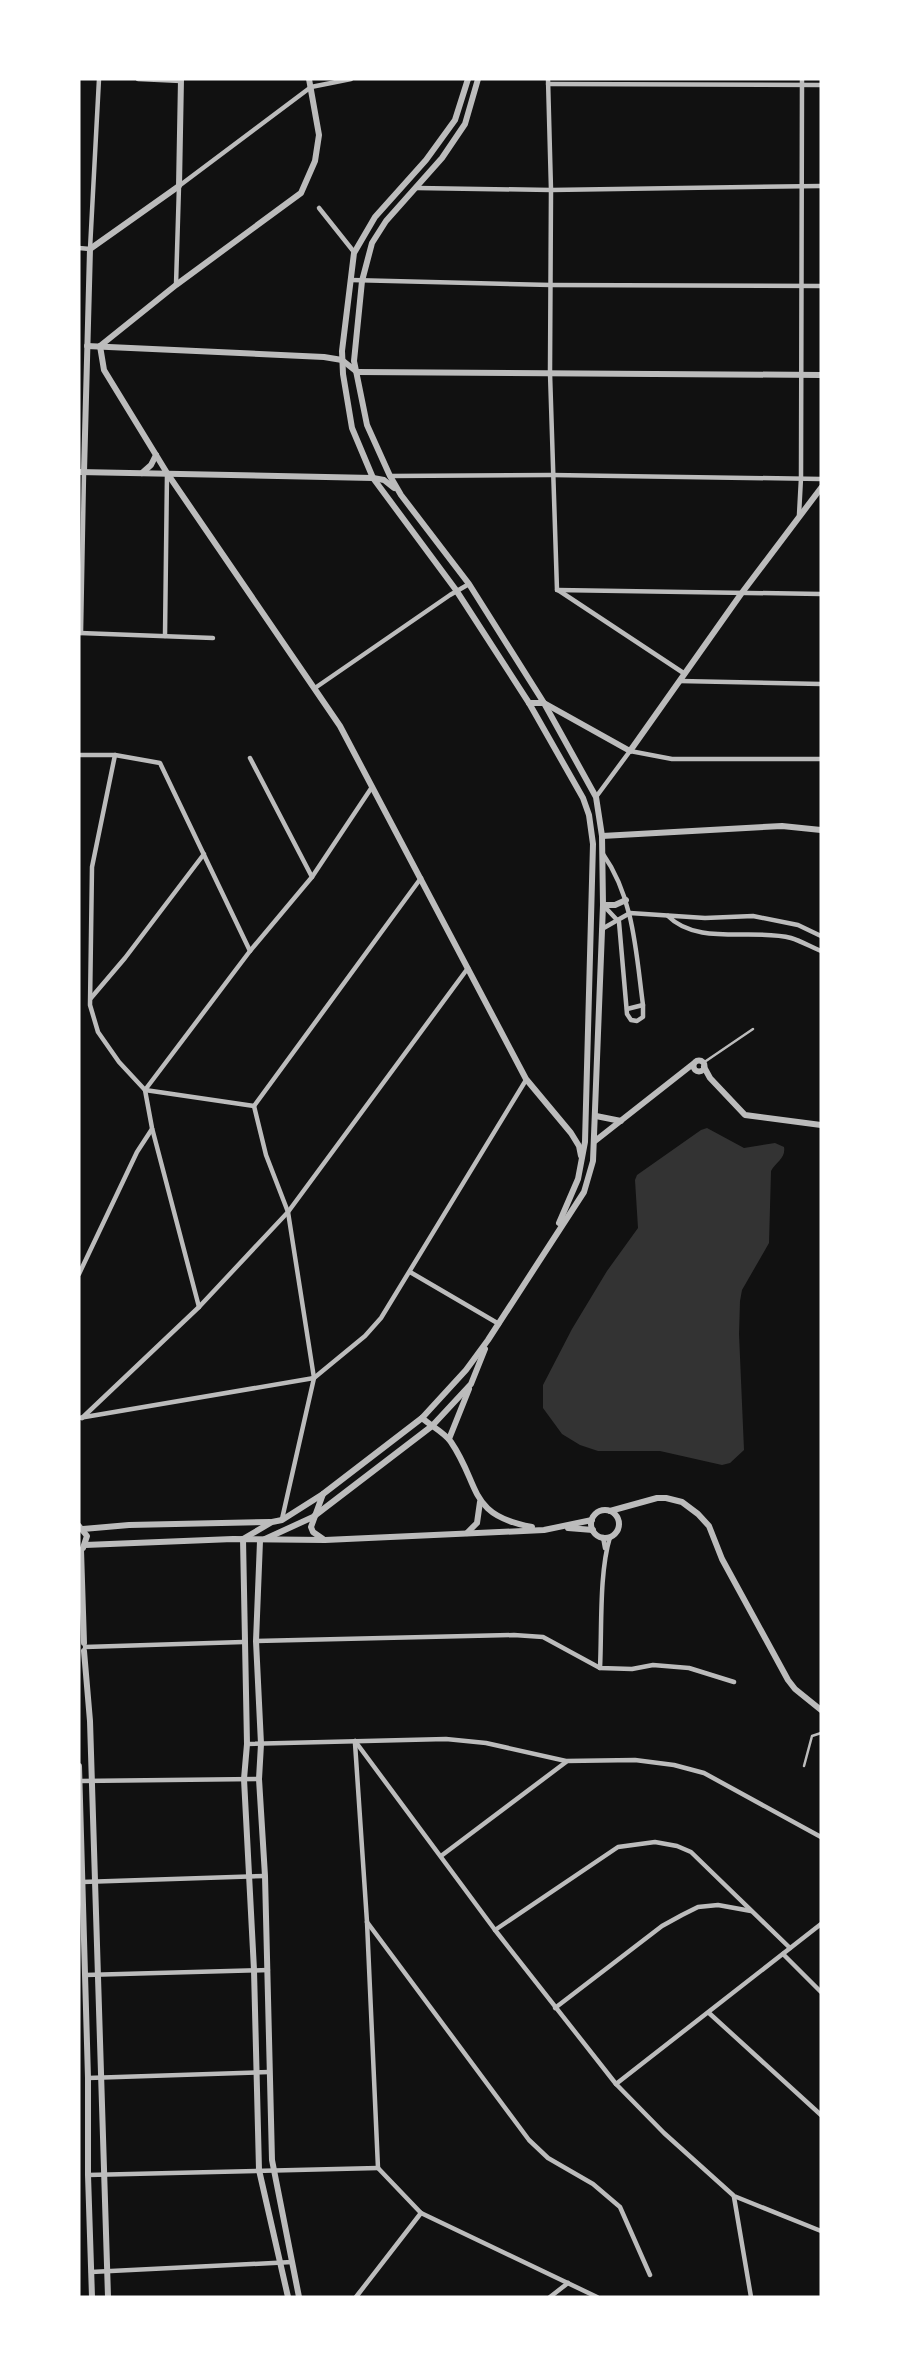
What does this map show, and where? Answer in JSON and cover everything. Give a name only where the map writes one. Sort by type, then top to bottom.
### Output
[{"type":"street","points":[[99,79],[81,472],[80,633],[213,638]]},
{"type":"street","points":[[138,79],[181,80],[176,285]]},
{"type":"street","points":[[79,248],[90,249],[178,186],[310,83],[351,79]]},
{"type":"street","points":[[417,188],[417,175],[455,120],[468,79]]},
{"type":"street","points":[[81,1527],[272,1522],[282,1520],[323,1494],[422,1418],[466,1370],[584,1192],[593,1161],[603,905],[602,836],[596,797],[544,703],[469,584],[401,495],[390,476],[367,425],[354,355],[362,281],[369,251],[386,221],[442,158],[465,124],[478,79]]},
{"type":"street","points":[[557,590],[550,373],[551,190],[548,81],[802,82],[821,85]]},
{"type":"street","points":[[799,515],[802,82]]},
{"type":"street","points":[[100,346],[176,285],[301,193],[315,161],[319,135],[310,83]]},
{"type":"street","points":[[426,160],[375,217],[354,253],[342,360],[352,428],[373,478],[456,590],[529,703],[583,798],[589,815],[593,844],[585,1142],[578,1179],[553,1237]]},
{"type":"street","points":[[417,188],[551,190],[821,186]]},
{"type":"street","points":[[319,208],[354,253]]},
{"type":"street","points":[[351,280],[551,285],[821,286]]},
{"type":"street","points":[[79,346],[324,357],[342,360],[357,372],[821,375]]},
{"type":"street","points":[[100,346],[104,370],[167,473],[345,734],[526,1079],[571,1133],[579,1146],[582,1164]]},
{"type":"street","points":[[324,357],[342,351]]},
{"type":"street","points":[[342,360],[354,355]]},
{"type":"street","points":[[142,473],[151,465],[156,455]]},
{"type":"street","points":[[81,472],[373,478],[389,483],[401,495]]},
{"type":"street","points":[[166,636],[167,473]]},
{"type":"street","points":[[390,476],[552,475],[821,479]]},
{"type":"street","points":[[596,797],[741,594],[821,488]]},
{"type":"street","points":[[315,688],[456,590],[469,584]]},
{"type":"street","points":[[557,590],[821,594]]},
{"type":"street","points":[[557,590],[683,677],[821,684]]},
{"type":"street","points":[[529,703],[544,703],[630,751],[672,759],[821,759]]},
{"type":"street","points":[[79,755],[115,755],[160,764],[250,951]]},
{"type":"street","points":[[115,755],[92,867],[90,999],[98,1032],[119,1062],[145,1090],[152,1128],[199,1307]]},
{"type":"street","points":[[250,758],[312,877]]},
{"type":"street","points":[[145,1090],[250,951],[312,877],[372,787]]},
{"type":"street","points":[[602,836],[782,826],[821,830]]},
{"type":"street","points":[[592,884],[603,905],[619,922],[627,1009],[631,1020],[637,1021],[643,1017],[643,1005],[630,913],[603,853]]},
{"type":"street","points":[[90,999],[125,958],[204,854]]},
{"type":"street","points":[[282,1520],[314,1377],[288,1212],[266,1155],[254,1106],[421,878]]},
{"type":"street","points":[[603,905],[615,905],[626,900]]},
{"type":"street","points":[[601,929],[619,922],[630,913],[705,918],[753,916],[798,925],[821,936]]},
{"type":"street","points":[[668,915],[675,923],[709,934],[765,934],[791,938],[821,951]]},
{"type":"street","points":[[80,1418],[199,1307],[288,1212],[468,968]]},
{"type":"street","points":[[627,1009],[643,1005]]},
{"type":"street","points":[[595,1141],[678,1078],[699,1067],[745,1115],[821,1125]]},
{"type":"street","points":[[80,1418],[314,1377],[365,1336],[381,1318],[526,1079]]},
{"type":"street","points":[[145,1090],[254,1106]]},
{"type":"street","points":[[596,1116],[621,1121]]},
{"type":"street","points":[[571,1133],[586,1124]]},
{"type":"street","points":[[79,1274],[137,1152],[152,1128]]},
{"type":"street","points":[[571,1133],[585,1142],[593,1161]]},
{"type":"street","points":[[410,1272],[499,1324]]},
{"type":"street","points":[[450,1439],[488,1340]]},
{"type":"street","points":[[260,1541],[313,1517],[432,1426],[471,1384]]},
{"type":"street","points":[[422,1418],[450,1439],[480,1502],[501,1519],[544,1530]]},
{"type":"street","points":[[323,1494],[311,1527],[313,1532],[325,1540]]},
{"type":"street","points":[[82,1549],[243,1539],[325,1540],[544,1530],[592,1520],[601,1510],[610,1511],[657,1499],[674,1500],[689,1505],[709,1526],[723,1559],[788,1681],[821,1710]]},
{"type":"street","points":[[467,1533],[477,1523],[480,1502]]},
{"type":"street","points":[[617,1517],[634,1505]]},
{"type":"street","points":[[600,1668],[607,1537],[618,1528],[617,1517],[610,1511]]},
{"type":"street","points":[[592,1520],[593,1530]]},
{"type":"street","points":[[243,1539],[272,1522]]},
{"type":"street","points":[[81,1527],[87,1536],[82,1549],[82,1647],[90,1721],[108,2297]]},
{"type":"street","points":[[563,1528],[593,1530],[607,1537]]},
{"type":"street","points":[[243,1539],[247,1744],[244,1779],[254,1970],[260,2170],[288,2297]]},
{"type":"street","points":[[260,1541],[256,1641],[274,2169],[299,2297]]},
{"type":"street","points":[[256,1641],[514,1635],[543,1637],[600,1668],[632,1669],[653,1665],[689,1668],[734,1682]]},
{"type":"street","points":[[82,1647],[243,1642]]},
{"type":"street","points":[[247,1744],[446,1739],[486,1743],[566,1761],[635,1760],[674,1765],[704,1773],[821,1837]]},
{"type":"street","points":[[355,1741],[495,1930],[616,2084],[664,2133],[734,2196],[821,2231]]},
{"type":"street","points":[[355,1741],[368,1922],[378,2168],[421,2213],[597,2297]]},
{"type":"street","points":[[441,1856],[566,1761]]},
{"type":"street","points":[[79,1766],[92,2297]]},
{"type":"street","points":[[80,1782],[260,1779]]},
{"type":"street","points":[[495,1930],[618,1847],[655,1842],[691,1852],[790,1948]]},
{"type":"street","points":[[81,1882],[265,1876]]},
{"type":"street","points":[[555,2008],[662,1926],[698,1907],[718,1905],[752,1911]]},
{"type":"street","points":[[368,1922],[529,2140],[548,2158],[593,2183],[620,2207],[650,2275]]},
{"type":"street","points":[[616,2084],[821,1924]]},
{"type":"street","points":[[783,1954],[821,1992]]},
{"type":"street","points":[[85,1975],[268,1970]]},
{"type":"street","points":[[709,2013],[821,2115]]},
{"type":"street","points":[[88,2078],[269,2072]]},
{"type":"street","points":[[88,2175],[378,2168]]},
{"type":"street","points":[[734,2196],[751,2297]]},
{"type":"street","points":[[356,2297],[421,2213]]},
{"type":"street","points":[[91,2272],[292,2262]]},
{"type":"street","points":[[550,2297],[568,2283]]},
{"type":"lane","points":[[699,1067],[753,1029]]},
{"type":"lane","points":[[804,1766],[812,1736],[821,1733]]},
{"type":"shaded area","points":[[707,1128],[744,1148],[775,1143],[784,1147],[782,1157],[771,1171],[769,1243],[742,1290],[740,1301],[744,1450],[730,1463],[722,1465],[660,1451],[598,1451],[580,1445],[562,1434],[543,1408],[543,1385],[572,1329],[607,1271],[638,1228],[637,1175]]}]
